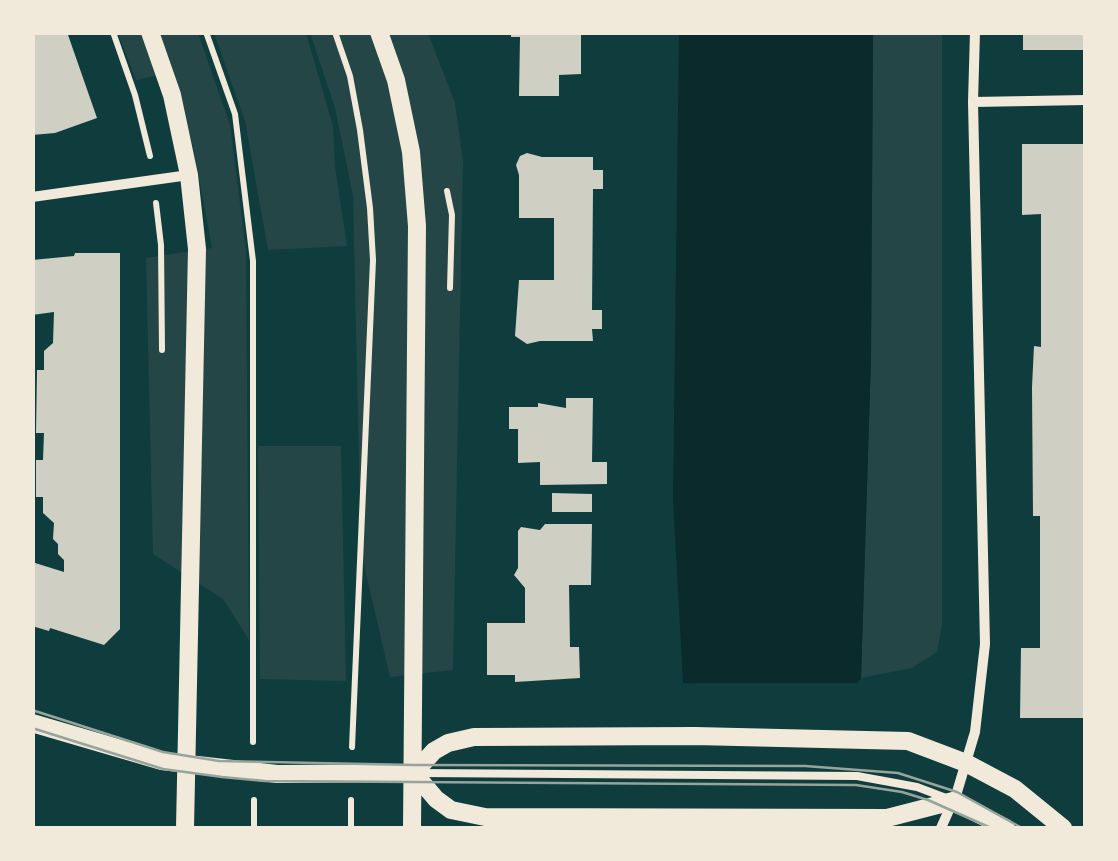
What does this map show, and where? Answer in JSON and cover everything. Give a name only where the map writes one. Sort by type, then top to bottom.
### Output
[{"type":"street","points":[[150,32],[172,95],[189,175],[197,249],[184,828]]},
{"type":"street","points":[[379,32],[396,80],[411,152],[416,226],[412,828]]},
{"type":"street","points":[[941,828],[974,732],[985,644],[973,102],[975,32]]},
{"type":"street","points":[[973,102],[1086,100]]},
{"type":"street","points":[[32,197],[189,175]]},
{"type":"street","points":[[32,722],[162,761],[254,771],[414,773],[434,751],[474,736],[908,741],[966,763],[1015,789],[1063,828]]},
{"type":"street","points":[[414,773],[436,800],[452,810],[484,817],[887,818],[953,801],[1006,828]]},
{"type":"lane","points":[[414,773],[856,776],[916,787],[953,801]]},
{"type":"path","points":[[113,32],[143,125],[154,180],[162,245],[162,362]]},
{"type":"path","points":[[206,32],[235,114],[253,260],[254,828]]},
{"type":"path","points":[[335,32],[350,76],[360,130],[372,260],[351,828]]},
{"type":"shaded area","points":[[118,33],[198,33],[230,125],[246,251],[249,640],[223,599],[153,554],[146,258],[212,248],[193,146],[169,73],[136,80]]},
{"type":"shaded area","points":[[214,33],[306,33],[333,126],[347,246],[268,250],[245,121]]},
{"type":"shaded area","points":[[310,33],[428,33],[455,103],[463,161],[453,670],[390,677],[361,552],[353,196],[335,108]]},
{"type":"shaded area","points":[[679,33],[873,33],[871,358],[861,678],[852,691],[683,683],[673,498]]},
{"type":"shaded area","points":[[873,33],[942,33],[942,625],[937,652],[912,668],[861,678],[871,358]]},
{"type":"shaded area","points":[[258,446],[341,446],[346,681],[260,679]]},
{"type":"pier","points":[[695,683],[857,683],[856,828],[695,828]]},
{"type":"building","points":[[32,32],[67,32],[97,118],[55,133],[32,135]]},
{"type":"building","points":[[511,32],[581,32],[581,74],[559,75],[559,96],[519,96],[520,37],[511,37]]},
{"type":"building","points":[[1023,32],[1086,32],[1086,50],[1023,50]]},
{"type":"building","points":[[1022,144],[1086,144],[1086,718],[1020,718],[1021,648],[1040,648],[1040,516],[1033,516],[1032,387],[1034,346],[1041,347],[1041,214],[1022,215]]},
{"type":"building","points":[[527,153],[542,157],[593,157],[593,170],[603,170],[603,189],[593,189],[592,310],[602,310],[602,329],[592,329],[593,341],[527,344],[515,336],[519,280],[554,280],[554,218],[519,218],[516,165],[520,156]]},
{"type":"building","points":[[75,253],[120,253],[120,629],[104,645],[32,626],[32,562],[64,572],[64,560],[53,539],[54,523],[43,513],[43,497],[36,497],[36,460],[43,460],[44,433],[36,433],[37,370],[44,370],[44,351],[53,343],[54,312],[32,315],[32,260]]},
{"type":"building","points":[[566,398],[593,398],[592,462],[607,462],[607,484],[540,485],[540,462],[518,463],[518,429],[509,429],[509,407],[538,407],[538,403],[566,408]]},
{"type":"building","points":[[552,493],[592,494],[592,512],[552,512]]},
{"type":"building","points":[[545,524],[592,524],[591,585],[569,585],[570,647],[579,647],[580,678],[515,682],[515,675],[487,675],[487,623],[525,623],[525,588],[514,575],[518,568],[518,531],[521,527],[540,530]]},
{"type":"tram line","points":[[32,710],[163,752],[219,761],[805,766],[898,773],[957,792],[1022,828]]},
{"type":"tram line","points":[[32,728],[163,769],[222,777],[265,781],[856,785],[928,800],[991,828]]}]
